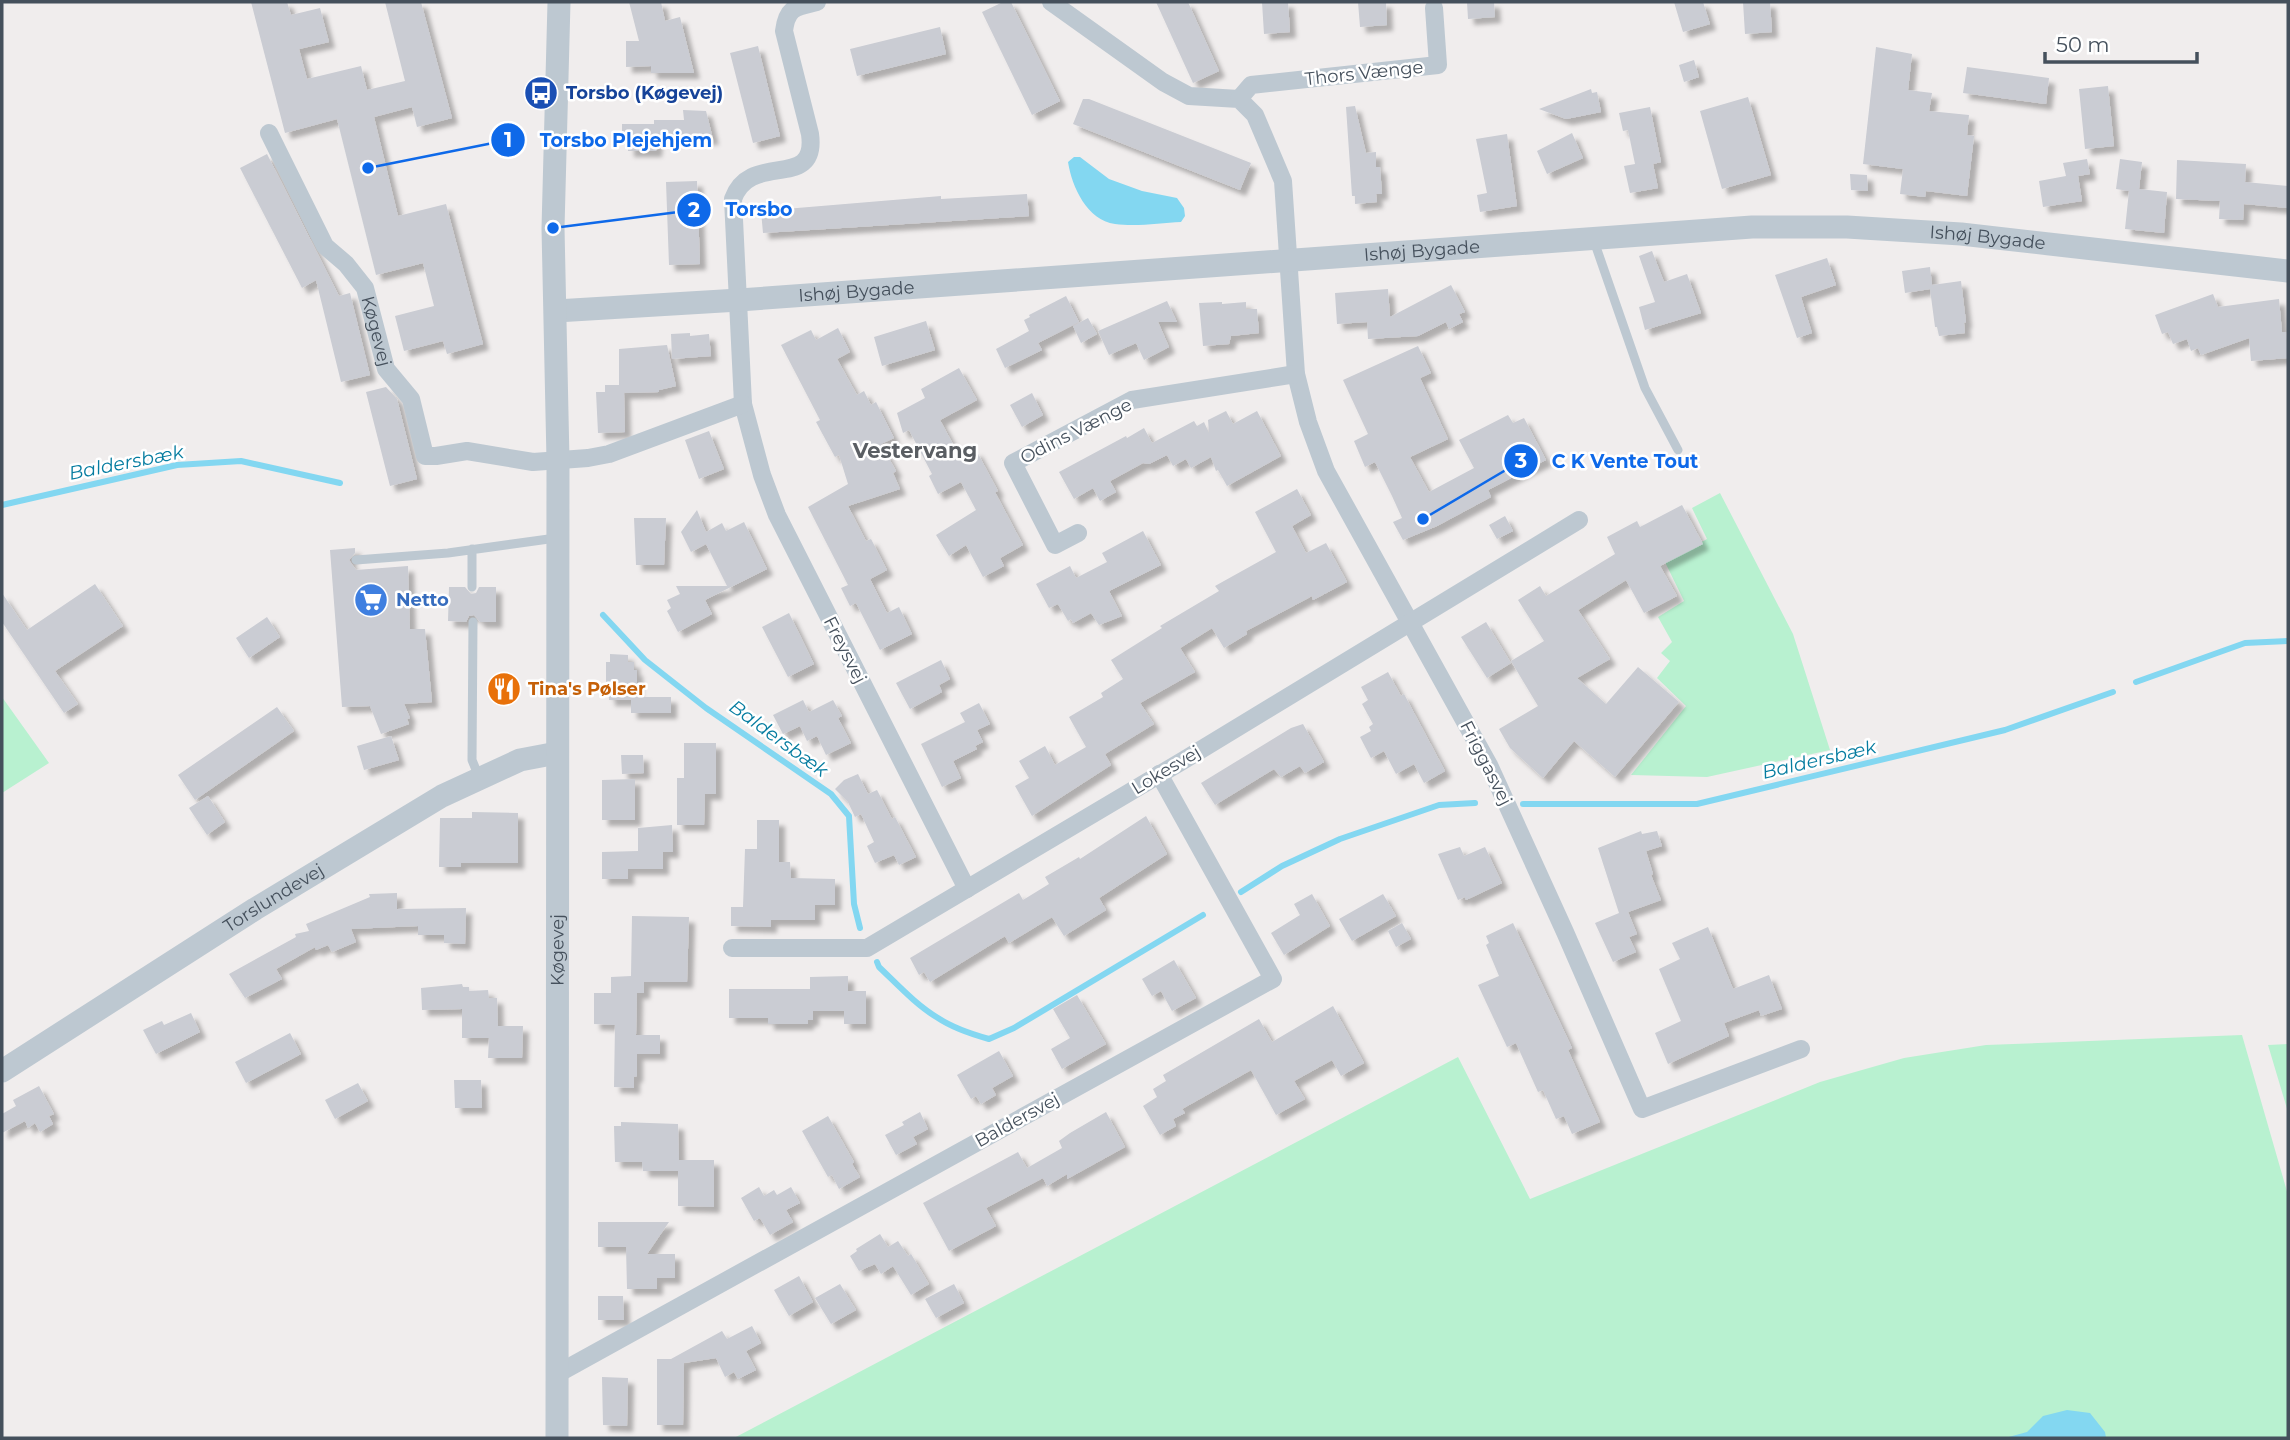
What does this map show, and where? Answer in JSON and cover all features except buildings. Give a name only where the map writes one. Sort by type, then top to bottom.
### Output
[{"type":"street","name":"Køgevej","points":[[557,1438],[558,460],[553,228],[559,2]]},
{"type":"street","points":[[739,300],[733,199],[736,189],[751,178],[802,164],[809,158],[810,134],[785,31],[786,17],[794,8],[817,2]]},
{"type":"street","points":[[1051,2],[1163,82],[1189,96],[1239,99],[1255,115],[1283,181],[1287,260]]},
{"type":"street","name":"Thors Vænge","points":[[1239,99],[1251,85],[1438,65],[1434,8]]},
{"type":"street","name":"Køgevej","points":[[269,133],[325,246],[346,264],[365,288],[386,369],[411,399],[425,456],[467,451],[533,462],[558,460]]},
{"type":"street","name":"Ishøj Bygade","points":[[556,311],[1752,227],[1847,227],[1961,234],[2288,271]]},
{"type":"street","name":"Friggasvej","points":[[1287,260],[1296,374],[1308,422],[1326,471],[1489,765],[1642,1109],[1801,1049]]},
{"type":"street","name":"Freysvej","points":[[739,300],[743,404],[762,475],[777,515],[967,889]]},
{"type":"street","name":"Odins Vænge","points":[[1078,533],[1055,545],[1013,463],[1132,400],[1296,374]]},
{"type":"street","points":[[558,460],[609,454],[743,404]]},
{"type":"street","name":"Lokesvej","points":[[732,948],[867,948],[1580,520]]},
{"type":"street","name":"Torslundevej","points":[[2,1071],[372,836],[479,777],[520,760],[557,753]]},
{"type":"street","name":"Baldersvej","points":[[557,1374],[1273,979],[1159,774]]},
{"type":"lane","points":[[1593,238],[1645,388],[1678,450]]},
{"type":"lane","points":[[356,560],[472,550],[558,538]]},
{"type":"lane","points":[[472,550],[472,587]]},
{"type":"lane","points":[[473,622],[472,760],[479,777]]},
{"type":"green space","points":[[1720,493],[1793,634],[1830,750],[1707,777],[1631,775],[1686,706],[1657,678],[1670,661],[1661,653],[1672,642],[1658,617],[1684,601],[1665,562],[1707,539],[1692,508]]},
{"type":"green space","points":[[2,697],[49,763],[2,793]]},
{"type":"green space","points":[[2242,1035],[2288,1195],[2288,1438],[734,1438],[1458,1057],[1530,1199],[1820,1082],[1904,1058],[1986,1045]]},
{"type":"green space","points":[[2288,1044],[2288,1112],[2268,1045]]},
{"type":"water","points":[[1074,157],[1080,157],[1109,179],[1142,191],[1177,198],[1184,208],[1185,216],[1181,222],[1123,225],[1105,221],[1089,209],[1077,192],[1068,162]]},
{"type":"water","points":[[2067,1410],[2090,1413],[2105,1432],[2106,1438],[2005,1438],[2027,1432],[2043,1416]]},
{"type":"waterway","name":"Baldersbæk","points":[[2,505],[177,465],[241,461],[340,483]]},
{"type":"waterway","name":"Baldersbæk","points":[[603,615],[645,660],[706,708],[831,794],[849,816],[854,904],[860,928]]},
{"type":"waterway","name":"Baldersbæk","points":[[2136,682],[2245,643],[2288,641]]},
{"type":"waterway","name":"Baldersbæk","points":[[1523,804],[1697,804],[2005,730],[2113,692]]},
{"type":"waterway","name":"Baldersbæk","points":[[1241,892],[1282,866],[1340,839],[1439,805],[1475,803]]},
{"type":"waterway","name":"Baldersbæk","points":[[877,962],[914,1001],[930,1013],[956,1028],[989,1039],[1014,1028],[1203,915]]},
{"type":"place","name":"Torsbo (Køgevej)","points":[[541,93]]},
{"type":"place","name":"Torsbo Plejehjem","points":[[368,168]]},
{"type":"place","name":"Torsbo","points":[[553,228]]},
{"type":"place","name":"C K Vente Tout","points":[[1423,519]]},
{"type":"place","name":"Netto","points":[[371,600]]},
{"type":"place","name":"Tina's Pølser","points":[[504,689]]},
{"type":"district","name":"Vestervang","points":[[915,451]]}]
